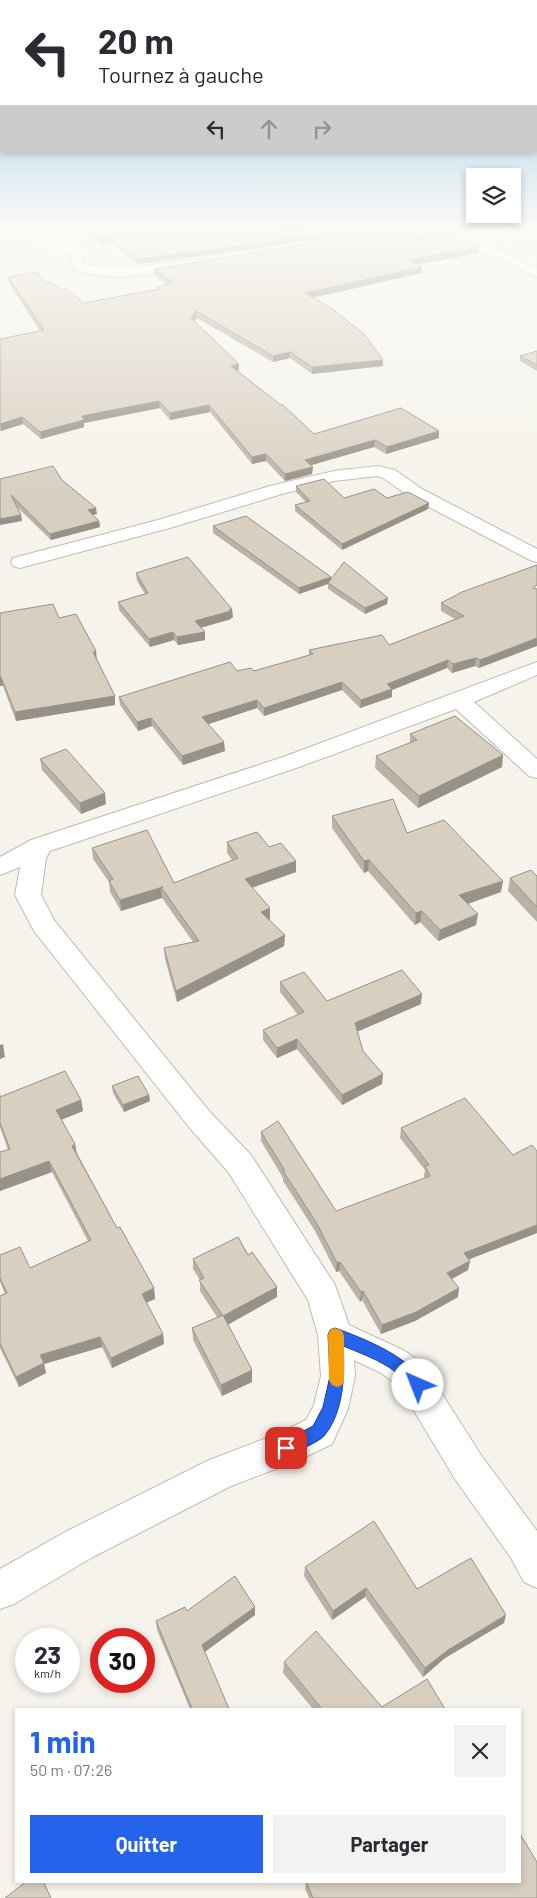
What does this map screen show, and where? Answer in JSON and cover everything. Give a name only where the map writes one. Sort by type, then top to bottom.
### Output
[{"type":"street","points":[[20,562],[164,524],[276,490],[334,476],[378,471],[389,474],[430,501],[537,556]]},
{"type":"street","points":[[0,867],[40,846],[104,823],[294,761],[459,700],[537,668]]},
{"type":"street","points":[[459,700],[537,771]]},
{"type":"street","points":[[0,1590],[78,1545],[220,1473],[286,1448],[318,1432],[331,1408],[338,1376],[335,1335],[322,1295],[240,1164],[198,1119],[43,925],[28,895],[34,858],[40,846]]},
{"type":"street","points":[[335,1335],[393,1362],[411,1375],[468,1467],[524,1545],[537,1569]]},
{"type":"building","points":[[36,319],[192,319],[239,364],[231,366],[283,405],[314,434],[401,408],[439,431],[387,447],[375,440],[305,460],[313,467],[285,474],[266,454],[252,457],[209,405],[170,413],[159,401],[82,416],[84,420],[40,432],[22,417],[0,424],[0,339],[44,330]]},
{"type":"building","points":[[209,319],[345,319],[363,333],[383,360],[312,367],[290,352],[273,356]]},
{"type":"building","points":[[537,351],[537,365],[520,356]]},
{"type":"building","points":[[53,466],[62,480],[96,508],[88,510],[99,521],[50,534],[11,495],[21,515],[0,519],[0,479]]},
{"type":"building","points":[[324,479],[344,498],[374,489],[387,498],[408,492],[429,503],[342,544],[295,505],[310,501],[296,486]]},
{"type":"building","points":[[246,516],[331,577],[299,588],[213,526]]},
{"type":"building","points":[[188,557],[232,609],[229,610],[231,611],[195,621],[205,632],[177,637],[173,632],[149,639],[118,602],[148,593],[136,573]]},
{"type":"building","points":[[344,562],[388,598],[365,608],[328,583]]},
{"type":"building","points":[[537,565],[537,585],[533,588],[537,589],[537,638],[480,660],[476,658],[453,664],[448,660],[387,684],[392,689],[361,700],[342,682],[264,708],[257,700],[202,717],[224,742],[182,756],[151,718],[137,722],[119,697],[230,662],[237,671],[251,668],[254,671],[313,654],[309,650],[382,635],[389,645],[464,616],[441,603],[462,592]]},
{"type":"building","points":[[53,604],[59,618],[76,614],[96,651],[93,652],[115,696],[15,712],[0,677],[0,613]]},
{"type":"building","points":[[455,716],[503,755],[419,796],[376,756],[417,740],[410,734]]},
{"type":"building","points":[[66,749],[105,793],[80,803],[40,759]]},
{"type":"building","points":[[393,799],[407,833],[444,820],[503,881],[459,895],[478,914],[440,930],[422,911],[416,913],[369,860],[364,861],[332,816]]},
{"type":"building","points":[[147,830],[174,883],[238,858],[227,842],[257,832],[269,847],[281,843],[296,861],[245,879],[270,908],[261,912],[285,935],[176,991],[164,948],[199,941],[161,887],[120,900],[109,881],[113,879],[92,848]]},
{"type":"building","points":[[531,870],[537,876],[537,907],[510,878]]},
{"type":"building","points":[[402,970],[422,994],[355,1023],[363,1051],[383,1074],[342,1095],[297,1039],[277,1048],[263,1030],[304,1012],[280,982],[304,972],[327,1001]]},
{"type":"building","points":[[65,1071],[81,1100],[56,1110],[75,1144],[72,1146],[117,1228],[120,1227],[154,1288],[142,1294],[163,1334],[111,1358],[100,1337],[40,1355],[44,1363],[16,1377],[0,1343],[0,1296],[7,1293],[0,1278],[0,1255],[20,1247],[30,1268],[91,1240],[49,1161],[0,1179],[0,1152],[10,1149],[0,1123],[0,1097]]},
{"type":"building","points":[[138,1076],[149,1095],[123,1105],[112,1086]]},
{"type":"building","points":[[465,1098],[513,1155],[532,1145],[537,1151],[537,1225],[464,1253],[470,1261],[447,1273],[459,1288],[416,1312],[382,1325],[363,1291],[361,1292],[340,1262],[337,1263],[316,1222],[283,1171],[285,1171],[261,1132],[278,1121],[336,1211],[430,1176],[425,1166],[429,1165],[401,1128]]},
{"type":"building","points":[[238,1237],[248,1255],[252,1252],[277,1287],[223,1316],[199,1280],[204,1278],[193,1259]]},
{"type":"building","points":[[223,1315],[252,1370],[221,1385],[192,1328]]},
{"type":"building","points":[[374,1521],[417,1589],[471,1558],[506,1615],[448,1650],[425,1668],[366,1588],[333,1611],[305,1567]]},
{"type":"building","points":[[235,1576],[255,1607],[202,1645],[229,1708],[192,1708],[156,1621],[185,1607],[187,1611]]},
{"type":"building","points":[[316,1631],[382,1707],[427,1679],[444,1708],[321,1708],[284,1662]]},
{"type":"building","points":[[521,1836],[537,1862],[537,1898],[313,1898],[307,1883],[521,1883]]},
{"type":"building","points":[[24,1883],[44,1883],[51,1898],[5,1898]]},
{"type":"slow traffic","points":[[337,1336],[335,1335],[337,1380]]},
{"type":"route","points":[[286,1448],[318,1432],[331,1408],[338,1376],[335,1335],[393,1362],[411,1375],[418,1385]]}]
